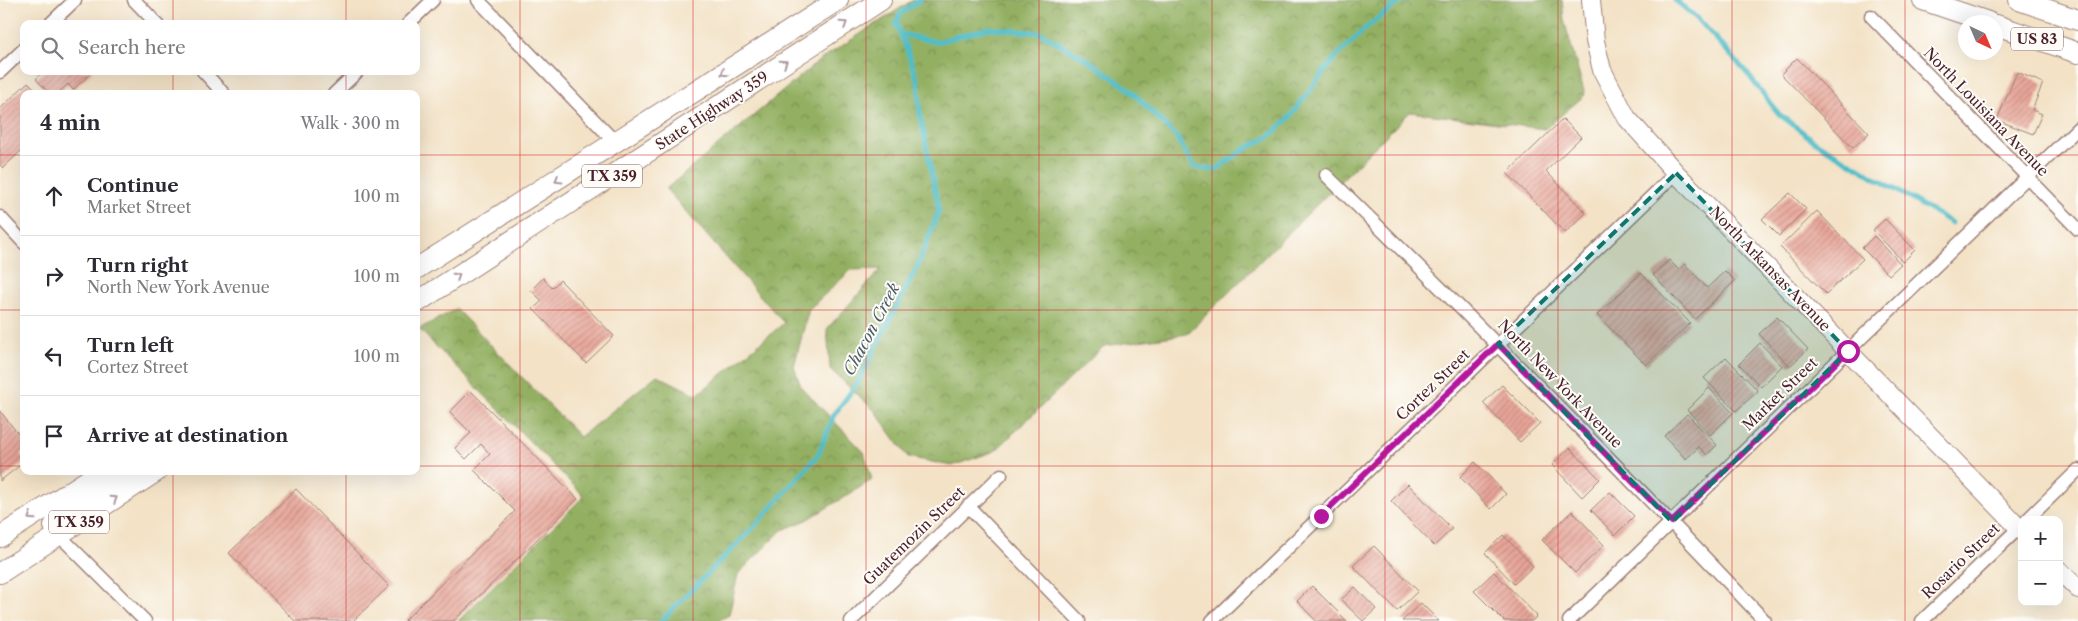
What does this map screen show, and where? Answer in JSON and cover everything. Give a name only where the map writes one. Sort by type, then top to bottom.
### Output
[{"type":"main road","name":"State Highway 359","points":[[420,266],[838,0]]},
{"type":"main road","name":"State Highway 359","points":[[420,300],[881,0]]},
{"type":"main road","name":"North Arkansas Avenue","points":[[1590,0],[1595,41],[1602,70],[1627,118],[1676,173],[1848,351],[2018,522]]},
{"type":"main road","points":[[1923,0],[1967,15]]},
{"type":"main road","name":"US 83","points":[[2019,0],[2078,20]]},
{"type":"main road","name":"US 83","points":[[2003,27],[2078,53]]},
{"type":"main road","name":"TX 359","points":[[0,537],[96,475]]},
{"type":"main road","points":[[59,535],[54,526],[60,516],[122,475]]},
{"type":"main road","name":"TX 359","points":[[0,573],[151,475]]},
{"type":"main road","points":[[2063,574],[2078,589]]},
{"type":"street","points":[[54,20],[75,0]]},
{"type":"street","points":[[134,0],[153,20]]},
{"type":"street","points":[[412,20],[433,0]]},
{"type":"street","points":[[478,0],[616,143]]},
{"type":"street","name":"North Louisiana Avenue","points":[[1871,16],[2078,230]]},
{"type":"street","points":[[0,72],[20,53]]},
{"type":"street","points":[[207,75],[220,90]]},
{"type":"street","points":[[338,90],[354,75]]},
{"type":"street","name":"Market Street","points":[[1569,621],[2028,179],[2078,128]]},
{"type":"street","name":"Cortez Street","points":[[1212,621],[1676,173]]},
{"type":"street","name":"North New York Avenue","points":[[1326,175],[1498,344],[1766,621]]},
{"type":"street","points":[[0,217],[20,239]]},
{"type":"street","name":"Rosario Street","points":[[2032,516],[2078,470]]},
{"type":"street","name":"Guatemozin Street","points":[[850,621],[1001,475]]},
{"type":"street","points":[[968,506],[1079,621]]},
{"type":"street","name":"Rosario Street","points":[[1922,621],[2018,530]]},
{"type":"street","points":[[59,535],[142,620]]},
{"type":"highlighted area","points":[[1676,173],[1848,351],[1672,522],[1498,344]]},
{"type":"green space","points":[[913,0],[1562,0],[1564,20],[1585,95],[1545,129],[1410,112],[1187,334],[1104,346],[995,451],[952,466],[908,457],[874,410],[830,369],[827,329],[881,269],[851,270],[809,309],[794,366],[801,387],[864,452],[872,480],[807,520],[782,530],[738,574],[729,615],[717,621],[458,621],[584,496],[420,328],[456,309],[580,437],[657,375],[697,395],[784,323],[666,189],[820,60]]},
{"type":"building","points":[[1797,58],[1869,133],[1853,148],[1781,74]]},
{"type":"building","points":[[2017,72],[2043,83],[2032,110],[2042,114],[2033,134],[1997,120]]},
{"type":"building","points":[[40,75],[89,75],[73,90],[68,84],[61,90],[46,90],[36,79]]},
{"type":"building","points":[[28,82],[36,90],[20,90],[20,152],[3,168],[0,165],[0,109]]},
{"type":"building","points":[[1563,119],[1581,137],[1546,171],[1586,213],[1565,233],[1507,173]]},
{"type":"building","points":[[1790,193],[1806,209],[1779,236],[1762,219]]},
{"type":"building","points":[[1817,211],[1863,259],[1826,294],[1780,247]]},
{"type":"building","points":[[1885,219],[1915,250],[1903,262],[1873,230]]},
{"type":"building","points":[[1874,236],[1901,264],[1889,275],[1862,248]]},
{"type":"building","points":[[1669,260],[1679,270],[1685,264],[1707,288],[1725,271],[1735,281],[1695,319],[1653,275]]},
{"type":"building","points":[[1641,273],[1690,323],[1646,365],[1597,315]]},
{"type":"building","points":[[543,278],[552,288],[560,280],[614,336],[586,363],[533,309],[542,301],[531,290]]},
{"type":"building","points":[[1777,317],[1808,349],[1790,366],[1759,334]]},
{"type":"building","points":[[1760,343],[1782,366],[1761,387],[1739,364]]},
{"type":"building","points":[[1726,357],[1758,391],[1736,411],[1704,378]]},
{"type":"building","points":[[1502,385],[1540,423],[1520,442],[1483,403]]},
{"type":"building","points":[[1709,388],[1733,413],[1710,435],[1687,410]]},
{"type":"building","points":[[471,391],[578,499],[454,621],[404,621],[515,511],[474,470],[490,454],[481,444],[466,459],[455,448],[471,433],[450,412]]},
{"type":"building","points":[[0,411],[20,436],[20,465],[0,481]]},
{"type":"building","points":[[1687,414],[1717,445],[1707,455],[1699,447],[1686,459],[1664,436]]},
{"type":"building","points":[[1570,448],[1600,479],[1582,497],[1552,465]]},
{"type":"building","points":[[1475,462],[1506,494],[1491,509],[1460,477]]},
{"type":"building","points":[[1408,484],[1452,529],[1434,546],[1391,501]]},
{"type":"building","points":[[296,489],[389,586],[353,621],[295,621],[229,553]]},
{"type":"building","points":[[1610,492],[1634,516],[1615,535],[1591,510]]},
{"type":"building","points":[[1572,511],[1604,545],[1575,573],[1542,540]]},
{"type":"building","points":[[1503,535],[1533,566],[1514,584],[1485,553]]},
{"type":"building","points":[[1374,546],[1418,591],[1397,611],[1353,566]]},
{"type":"building","points":[[1494,572],[1537,616],[1532,621],[1504,621],[1474,591]]},
{"type":"building","points":[[1312,586],[1347,621],[1316,621],[1297,601]]},
{"type":"building","points":[[1355,587],[1376,609],[1363,621],[1341,600]]},
{"type":"building","points":[[1421,603],[1439,621],[1402,621]]},
{"type":"waterway","name":"Chacon Creek","points":[[661,621],[752,529],[818,455],[834,415],[858,382],[919,263],[939,210],[920,114],[918,82],[896,24],[900,14],[920,0]]},
{"type":"waterway","points":[[901,34],[936,42],[989,28],[1041,33],[1088,60],[1129,89],[1176,136],[1194,167],[1215,170],[1245,149],[1270,136],[1288,119],[1334,59],[1367,27],[1398,3],[1406,0]]},
{"type":"waterway","points":[[1675,0],[1699,20],[1746,72],[1779,114],[1817,143],[1952,223]]},
{"type":"route","points":[[1321,516],[1498,344],[1672,522],[1848,351]]}]
